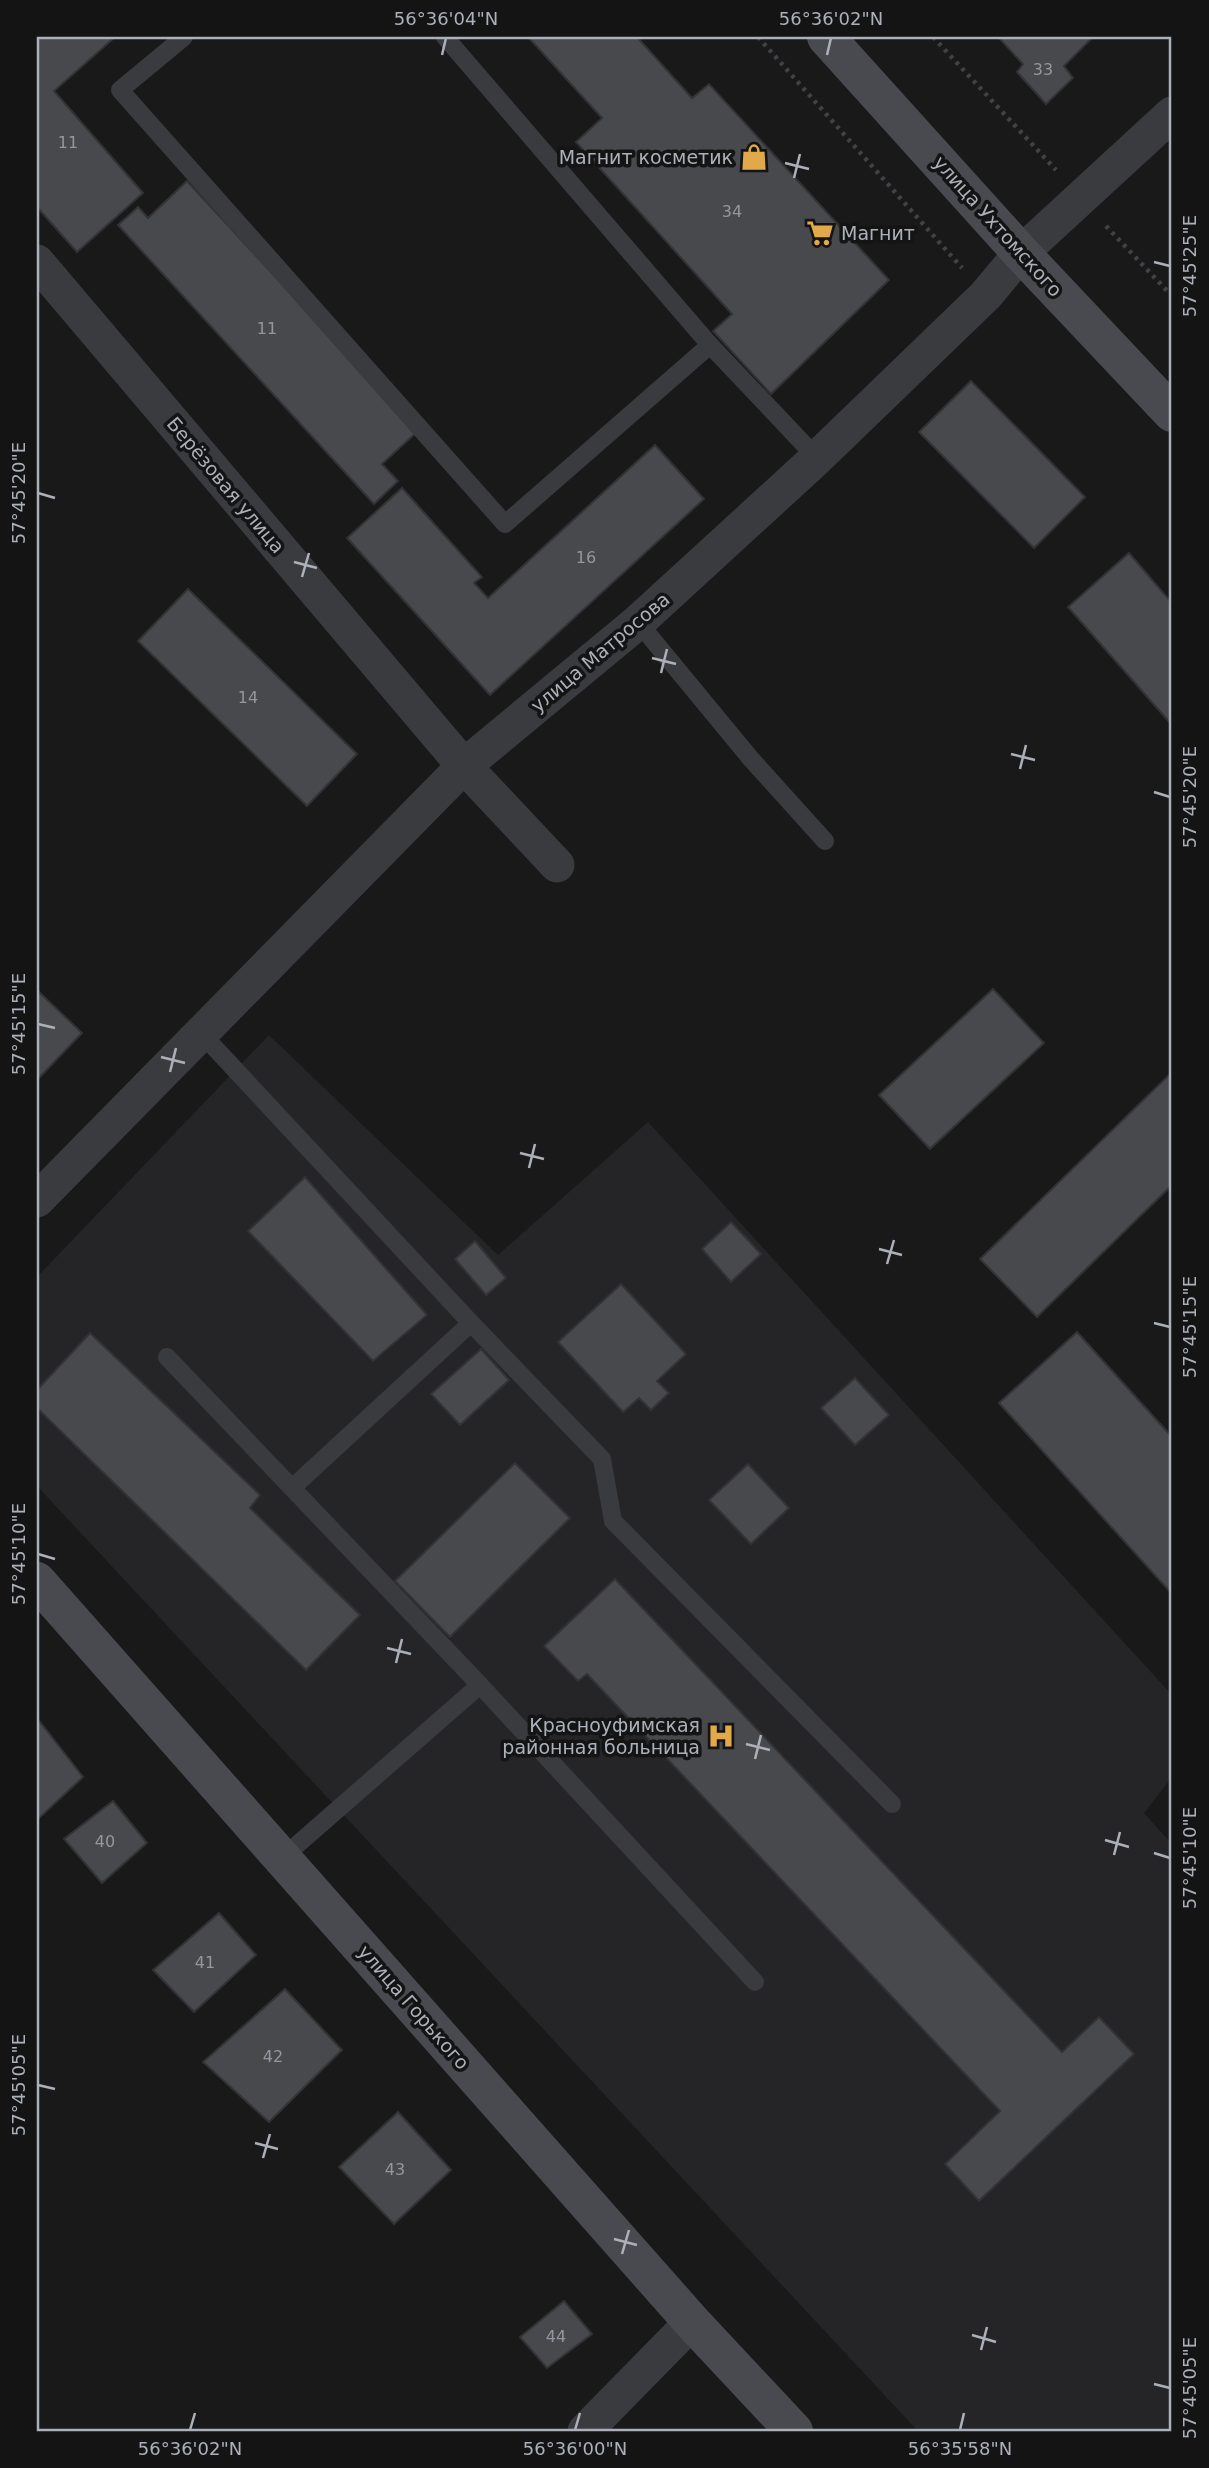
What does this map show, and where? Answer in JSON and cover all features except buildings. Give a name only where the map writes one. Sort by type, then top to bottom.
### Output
[{"type":"street","name":"улица Ухтомского","points":[[826,37],[1021,253],[1172,413]]},
{"type":"street","name":"улица Матросова","points":[[37,1200],[464,766],[638,622],[817,458],[986,295],[1021,253],[1172,114]]},
{"type":"street","name":"Берёзовая улица","points":[[37,262],[464,766],[557,865]]},
{"type":"street","name":"улица Горького","points":[[37,1581],[692,2322],[794,2431]]},
{"type":"street","points":[[585,2431],[692,2322]]},
{"type":"lane","points":[[184,37],[121,90],[505,524],[710,345]]},
{"type":"lane","points":[[445,37],[710,345],[817,458]]},
{"type":"lane","points":[[638,622],[751,759],[825,841]]},
{"type":"lane","points":[[201,1033],[602,1460],[613,1521],[892,1804]]},
{"type":"lane","points":[[292,1488],[471,1323]]},
{"type":"lane","points":[[167,1357],[480,1685],[755,1982]]},
{"type":"lane","points":[[282,1858],[480,1685]]},
{"type":"path","points":[[758,37],[986,295]]},
{"type":"path","points":[[933,37],[1172,296]]},
{"type":"shaded area","name":"Красноуфимская районная больница","points":[[269,1035],[498,1255],[648,1122],[1172,1695],[1172,1777],[1144,1813],[1172,1844],[1172,2431],[918,2431],[37,1486],[37,1277]]},
{"type":"place","name":"Магнит косметик","points":[[754,157]]},
{"type":"place","name":"Магнит","points":[[820,233]]},
{"type":"place","name":"Красноуфимская районная больница","points":[[721,1736]]}]
